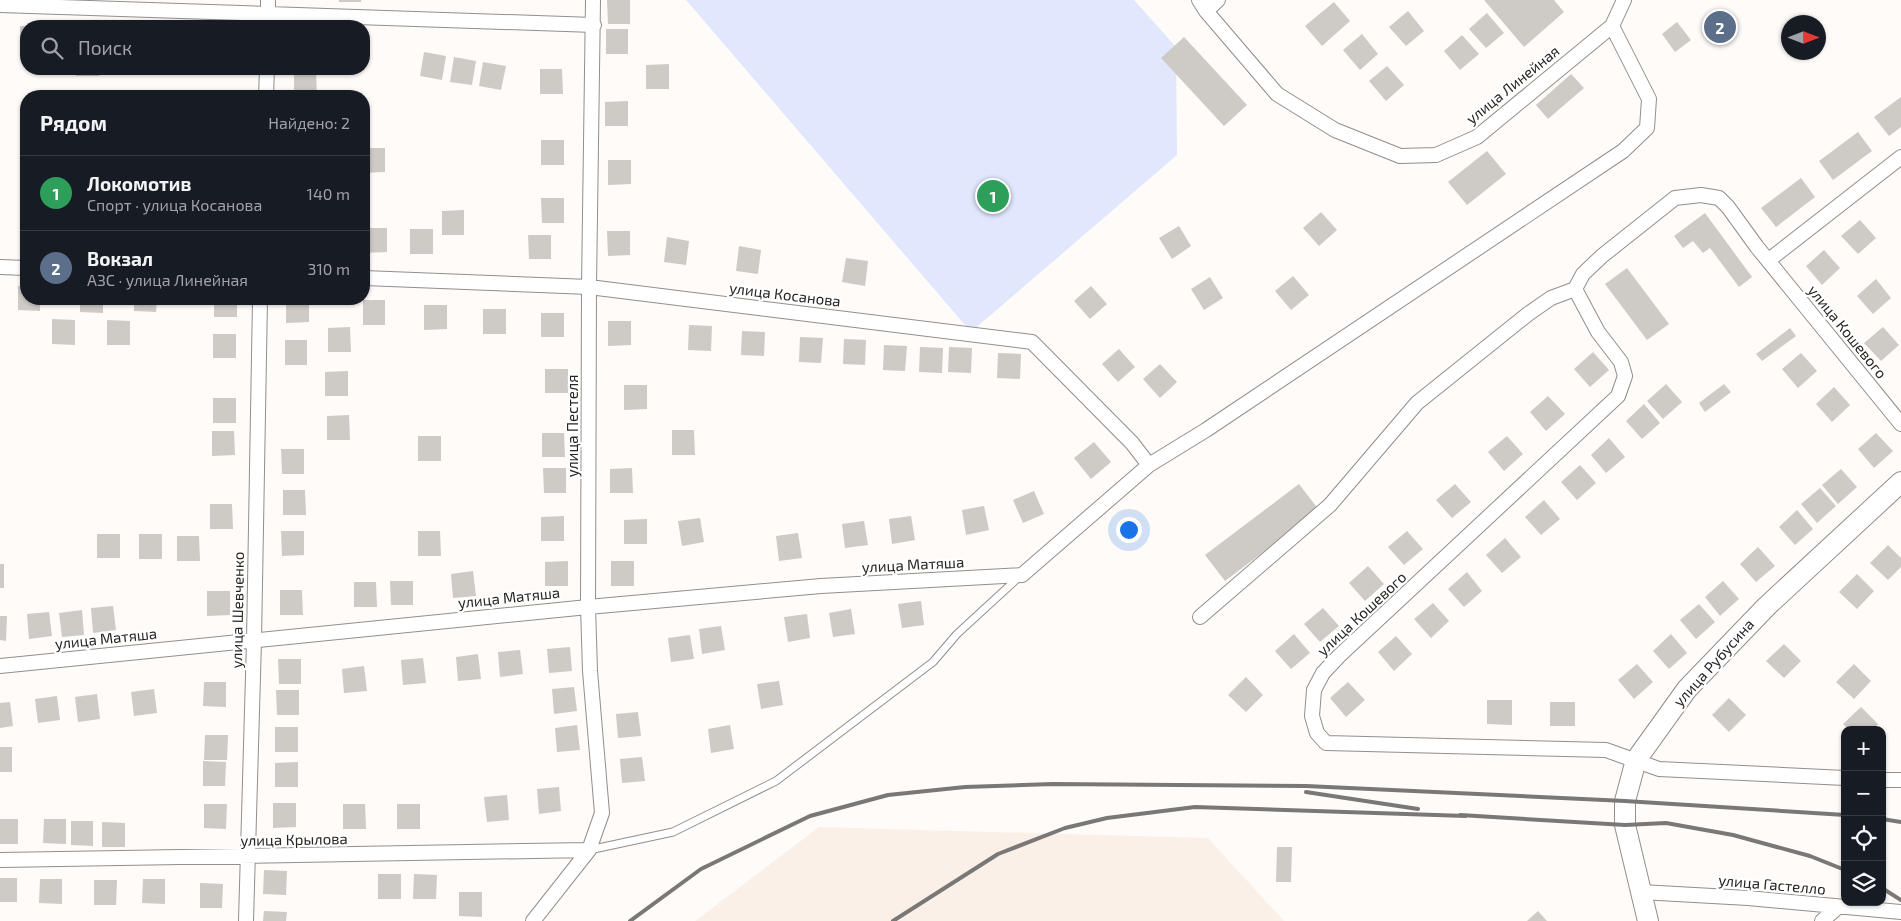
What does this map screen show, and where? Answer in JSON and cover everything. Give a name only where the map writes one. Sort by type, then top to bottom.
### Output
[{"type":"street","name":"улица Пестеля","points":[[533,921],[589,850],[602,813],[590,671],[588,607],[589,287],[594,0]]},
{"type":"street","points":[[1203,5],[1218,0]]},
{"type":"street","name":"улица Линейная","points":[[1203,5],[1277,94],[1335,130],[1400,156],[1436,156],[1477,137],[1612,26],[1624,0]]},
{"type":"street","points":[[0,5],[594,25]]},
{"type":"street","points":[[1022,575],[1149,465],[1214,425],[1623,151],[1647,128],[1649,99],[1612,26]]},
{"type":"street","points":[[266,90],[267,75]]},
{"type":"street","points":[[1768,260],[1901,157]]},
{"type":"street","name":"улица Кошевого","points":[[1841,778],[1659,769],[1606,750],[1326,743],[1316,733],[1312,716],[1314,690],[1323,673],[1339,656],[1618,396],[1625,376],[1621,362],[1598,332],[1575,289],[1583,274],[1602,256],[1675,198],[1701,195],[1719,198],[1728,207],[1757,247],[1901,424]]},
{"type":"street","points":[[0,268],[20,268]]},
{"type":"street","name":"улица Косанова","points":[[370,278],[589,287],[1032,342],[1132,443],[1149,465]]},
{"type":"street","points":[[1200,617],[1330,505],[1417,403],[1528,314],[1552,298],[1575,289]]},
{"type":"street","name":"улица Шевченко","points":[[246,921],[254,641],[260,305]]},
{"type":"street","name":"улица Рубусина","points":[[1648,921],[1625,825],[1625,801],[1636,760],[1687,689],[1767,606],[1901,482]]},
{"type":"street","name":"улица Матяша","points":[[0,666],[588,607],[821,586],[1022,575]]},
{"type":"street","points":[[1886,780],[1901,780]]},
{"type":"street","name":"улица Крылова","points":[[0,860],[589,850]]},
{"type":"street","name":"улица Гастелло","points":[[1641,892],[1748,898],[1901,912]]},
{"type":"street","points":[[1822,921],[1838,907]]},
{"type":"lane","points":[[589,850],[673,832],[776,781],[933,662],[957,634],[1022,575]]},
{"type":"shaded area","points":[[686,0],[1134,0],[1176,47],[1177,155],[971,332]]},
{"type":"shaded area","points":[[819,827],[1208,838],[1284,921],[695,921]]},
{"type":"building","points":[[339,0],[361,0],[361,2],[339,2]]},
{"type":"building","points":[[607,0],[630,0],[630,24],[608,24]]},
{"type":"building","points":[[1484,0],[1554,0],[1564,12],[1524,47]]},
{"type":"building","points":[[1334,2],[1350,21],[1322,46],[1305,26]]},
{"type":"building","points":[[1408,11],[1424,31],[1406,46],[1389,27]]},
{"type":"building","points":[[1487,13],[1504,33],[1486,48],[1469,29]]},
{"type":"building","points":[[1677,22],[1691,40],[1675,52],[1662,34]]},
{"type":"building","points":[[606,29],[628,29],[628,54],[606,54]]},
{"type":"building","points":[[1362,34],[1378,54],[1360,70],[1343,50]]},
{"type":"building","points":[[1462,35],[1479,54],[1460,70],[1444,51]]},
{"type":"building","points":[[1184,37],[1247,105],[1224,126],[1161,58]]},
{"type":"building","points":[[424,52],[446,56],[442,80],[420,76]]},
{"type":"building","points":[[454,57],[476,61],[472,85],[450,82]]},
{"type":"building","points":[[483,62],[506,66],[501,90],[479,86]]},
{"type":"building","points":[[669,64],[669,89],[646,89],[646,65]]},
{"type":"building","points":[[1387,66],[1404,85],[1386,101],[1369,81]]},
{"type":"building","points":[[540,69],[562,69],[563,94],[540,94]]},
{"type":"building","points":[[1571,74],[1584,88],[1548,119],[1536,105]]},
{"type":"building","points":[[76,75],[99,75],[99,76]]},
{"type":"building","points":[[294,75],[316,75],[317,90],[294,90]]},
{"type":"building","points":[[1901,97],[1901,127],[1889,136],[1874,117]]},
{"type":"building","points":[[628,101],[628,126],[605,126],[605,102]]},
{"type":"building","points":[[1858,132],[1872,151],[1833,180],[1819,161]]},
{"type":"building","points":[[541,140],[564,140],[564,165],[541,165]]},
{"type":"building","points":[[370,148],[385,148],[385,172],[370,173]]},
{"type":"building","points":[[1487,151],[1506,174],[1467,205],[1448,182]]},
{"type":"building","points":[[608,160],[631,160],[631,184],[608,185]]},
{"type":"building","points":[[1801,178],[1815,197],[1776,227],[1761,208]]},
{"type":"building","points":[[541,198],[564,198],[564,223],[542,223]]},
{"type":"building","points":[[464,210],[464,235],[442,235],[442,211]]},
{"type":"building","points":[[1321,212],[1337,230],[1319,246],[1303,228]]},
{"type":"building","points":[[1705,213],[1752,277],[1739,287],[1710,248],[1703,253],[1693,241],[1683,248],[1674,236]]},
{"type":"building","points":[[1860,220],[1876,238],[1858,254],[1841,236]]},
{"type":"building","points":[[1179,226],[1191,246],[1172,259],[1159,238]]},
{"type":"building","points":[[370,228],[387,228],[387,252],[370,253]]},
{"type":"building","points":[[410,229],[433,229],[433,254],[410,254]]},
{"type":"building","points":[[607,231],[630,231],[630,255],[608,256]]},
{"type":"building","points":[[528,235],[551,235],[551,259],[529,259]]},
{"type":"building","points":[[667,237],[689,241],[686,265],[664,262]]},
{"type":"building","points":[[739,246],[761,250],[758,274],[736,271]]},
{"type":"building","points":[[1824,250],[1840,268],[1822,285],[1806,266]]},
{"type":"building","points":[[846,258],[868,261],[865,286],[842,282]]},
{"type":"building","points":[[1627,268],[1669,324],[1647,340],[1605,284]]},
{"type":"building","points":[[1293,276],[1309,295],[1291,310],[1275,291]]},
{"type":"building","points":[[1210,277],[1223,298],[1204,310],[1191,289]]},
{"type":"building","points":[[1876,279],[1891,298],[1873,314],[1857,296]]},
{"type":"building","points":[[18,286],[20,286],[20,305],[40,305],[40,311],[18,310]]},
{"type":"building","points":[[1091,286],[1107,304],[1090,319],[1074,301]]},
{"type":"building","points":[[370,300],[385,300],[385,325],[363,325],[363,305],[370,305]]},
{"type":"building","points":[[80,305],[103,305],[103,313],[80,312]]},
{"type":"building","points":[[134,305],[157,305],[156,312],[134,311]]},
{"type":"building","points":[[214,305],[237,305],[237,317],[214,317]]},
{"type":"building","points":[[286,305],[309,305],[309,322],[286,323]]},
{"type":"building","points":[[424,305],[447,305],[447,329],[424,330]]},
{"type":"building","points":[[483,309],[506,309],[506,334],[483,334]]},
{"type":"building","points":[[541,313],[564,313],[564,337],[541,337]]},
{"type":"building","points":[[52,319],[75,320],[75,345],[52,344]]},
{"type":"building","points":[[107,320],[130,321],[130,345],[107,345]]},
{"type":"building","points":[[608,321],[631,321],[631,345],[608,346]]},
{"type":"building","points":[[689,325],[712,326],[711,351],[688,350]]},
{"type":"building","points":[[350,327],[351,352],[328,352],[328,328]]},
{"type":"building","points":[[1883,327],[1899,345],[1881,361],[1864,343]]},
{"type":"building","points":[[1790,328],[1796,336],[1762,361],[1756,354]]},
{"type":"building","points":[[742,331],[765,332],[764,356],[741,355]]},
{"type":"building","points":[[213,334],[236,334],[236,358],[213,358]]},
{"type":"building","points":[[800,337],[823,338],[821,363],[799,362]]},
{"type":"building","points":[[844,339],[866,340],[865,365],[843,364]]},
{"type":"building","points":[[285,340],[307,340],[307,365],[285,365]]},
{"type":"building","points":[[884,345],[907,346],[905,371],[883,370]]},
{"type":"building","points":[[920,347],[943,348],[942,373],[919,372]]},
{"type":"building","points":[[949,347],[972,348],[971,373],[948,372]]},
{"type":"building","points":[[1119,349],[1135,367],[1118,382],[1102,364]]},
{"type":"building","points":[[1593,352],[1609,370],[1590,387],[1574,369]]},
{"type":"building","points":[[998,353],[1021,354],[1020,379],[997,378]]},
{"type":"building","points":[[1801,353],[1817,371],[1798,388],[1782,369]]},
{"type":"building","points":[[1160,364],[1177,382],[1160,398],[1143,379]]},
{"type":"building","points":[[545,369],[568,369],[568,393],[545,393]]},
{"type":"building","points":[[348,371],[348,396],[325,396],[325,372]]},
{"type":"building","points":[[1666,384],[1682,402],[1663,419],[1647,401]]},
{"type":"building","points":[[1724,384],[1731,392],[1705,412],[1699,403]]},
{"type":"building","points":[[624,385],[647,385],[647,409],[624,410]]},
{"type":"building","points":[[1834,387],[1850,405],[1832,422],[1816,404]]},
{"type":"building","points":[[1548,396],[1565,414],[1546,431],[1530,412]]},
{"type":"building","points":[[213,398],[236,398],[236,423],[213,423]]},
{"type":"building","points":[[1644,404],[1660,423],[1642,439],[1626,421]]},
{"type":"building","points":[[349,415],[350,440],[327,440],[327,416]]},
{"type":"building","points":[[672,430],[694,430],[695,455],[672,455]]},
{"type":"building","points":[[212,431],[234,431],[235,455],[212,456]]},
{"type":"building","points":[[542,433],[564,433],[565,457],[542,457]]},
{"type":"building","points":[[1876,433],[1893,451],[1874,468],[1858,449]]},
{"type":"building","points":[[418,436],[441,436],[441,461],[418,461]]},
{"type":"building","points":[[1507,436],[1523,454],[1504,471],[1488,452]]},
{"type":"building","points":[[1609,438],[1625,457],[1606,473],[1591,455]]},
{"type":"building","points":[[1094,442],[1111,462],[1091,479],[1074,458]]},
{"type":"building","points":[[281,449],[304,449],[304,474],[282,474]]},
{"type":"building","points":[[1580,465],[1596,483],[1577,500],[1561,482]]},
{"type":"building","points":[[543,468],[566,468],[566,493],[544,493]]},
{"type":"building","points":[[632,468],[633,493],[610,493],[610,469]]},
{"type":"building","points":[[1841,469],[1857,487],[1838,504],[1822,485]]},
{"type":"building","points":[[1299,484],[1319,510],[1225,581],[1205,555]]},
{"type":"building","points":[[1455,484],[1471,502],[1452,518],[1436,500]]},
{"type":"building","points":[[1820,488],[1836,506],[1817,523],[1801,504]]},
{"type":"building","points":[[283,490],[305,490],[306,515],[283,515]]},
{"type":"building","points":[[1034,491],[1044,514],[1023,523],[1013,500]]},
{"type":"building","points":[[1544,500],[1560,519],[1541,535],[1525,517]]},
{"type":"building","points":[[210,504],[232,504],[233,529],[210,529]]},
{"type":"building","points":[[984,506],[989,530],[966,535],[962,510]]},
{"type":"building","points":[[1797,510],[1813,529],[1795,545],[1779,527]]},
{"type":"building","points":[[564,516],[564,541],[541,541],[541,517]]},
{"type":"building","points":[[911,516],[915,540],[892,544],[889,519]]},
{"type":"building","points":[[700,518],[704,542],[682,546],[678,521]]},
{"type":"building","points":[[647,519],[647,544],[624,544],[624,520]]},
{"type":"building","points":[[864,521],[868,545],[845,548],[842,524]]},
{"type":"building","points":[[281,531],[304,531],[304,555],[282,556]]},
{"type":"building","points":[[418,531],[440,531],[441,556],[418,556]]},
{"type":"building","points":[[1407,531],[1423,549],[1404,565],[1388,547]]},
{"type":"building","points":[[798,533],[802,558],[779,561],[776,536]]},
{"type":"building","points":[[97,534],[120,534],[120,558],[97,558]]},
{"type":"building","points":[[139,534],[162,534],[162,559],[139,559]]},
{"type":"building","points":[[177,536],[199,536],[200,561],[177,561]]},
{"type":"building","points":[[1505,538],[1521,557],[1502,573],[1486,555]]},
{"type":"building","points":[[1888,545],[1901,558],[1901,567],[1888,580],[1870,563]]},
{"type":"building","points":[[1758,547],[1775,566],[1756,582],[1740,564]]},
{"type":"building","points":[[568,561],[568,586],[545,586],[545,562]]},
{"type":"building","points":[[611,561],[634,561],[634,586],[611,586]]},
{"type":"building","points":[[0,564],[4,564],[4,588],[0,588]]},
{"type":"building","points":[[1368,566],[1384,584],[1365,601],[1349,583]]},
{"type":"building","points":[[473,571],[476,596],[453,598],[451,574]]},
{"type":"building","points":[[1467,572],[1482,591],[1464,607],[1448,589]]},
{"type":"building","points":[[1857,574],[1874,591],[1857,609],[1839,592]]},
{"type":"building","points":[[390,581],[413,581],[413,605],[391,605]]},
{"type":"building","points":[[1723,581],[1739,599],[1720,616],[1705,597]]},
{"type":"building","points":[[354,582],[376,582],[377,607],[354,607]]},
{"type":"building","points":[[280,590],[302,590],[303,615],[280,615]]},
{"type":"building","points":[[207,591],[230,591],[230,615],[207,616]]},
{"type":"building","points":[[921,601],[924,625],[902,628],[898,604]]},
{"type":"building","points":[[1433,603],[1449,621],[1431,638],[1414,619]]},
{"type":"building","points":[[1699,604],[1715,622],[1696,639],[1680,620]]},
{"type":"building","points":[[113,606],[116,630],[93,633],[91,608]]},
{"type":"building","points":[[1323,608],[1339,626],[1320,642],[1304,624]]},
{"type":"building","points":[[851,609],[855,634],[833,637],[829,613]]},
{"type":"building","points":[[82,610],[84,635],[62,637],[59,613]]},
{"type":"building","points":[[49,612],[52,636],[29,639],[27,614]]},
{"type":"building","points":[[807,614],[810,638],[788,642],[784,617]]},
{"type":"building","points":[[0,616],[7,616],[6,641],[0,640]]},
{"type":"building","points":[[721,626],[725,650],[702,654],[699,629]]},
{"type":"building","points":[[1294,634],[1310,653],[1291,669],[1275,651]]},
{"type":"building","points":[[1671,634],[1687,653],[1669,669],[1653,651]]},
{"type":"building","points":[[690,635],[694,659],[671,662],[668,638]]},
{"type":"building","points":[[1396,636],[1412,654],[1394,671],[1378,652]]},
{"type":"building","points":[[1784,644],[1801,661],[1784,678],[1766,661]]},
{"type":"building","points":[[570,647],[572,671],[549,673],[547,649]]},
{"type":"building","points":[[520,650],[523,674],[500,677],[498,652]]},
{"type":"building","points":[[478,654],[481,679],[458,681],[456,657]]},
{"type":"building","points":[[423,658],[426,683],[403,685],[401,660]]},
{"type":"building","points":[[278,659],[301,659],[301,684],[279,684]]},
{"type":"building","points":[[1637,664],[1653,682],[1634,699],[1618,680]]},
{"type":"building","points":[[1854,664],[1871,681],[1854,699],[1836,682]]},
{"type":"building","points":[[364,666],[367,691],[344,693],[342,669]]},
{"type":"building","points":[[1246,677],[1263,695],[1246,712],[1228,695]]},
{"type":"building","points":[[779,681],[783,705],[761,709],[757,684]]},
{"type":"building","points":[[204,682],[226,682],[226,707],[203,706]]},
{"type":"building","points":[[1348,682],[1365,700],[1346,717],[1330,698]]},
{"type":"building","points":[[574,687],[577,711],[554,714],[552,689]]},
{"type":"building","points":[[154,689],[157,713],[134,716],[131,692]]},
{"type":"building","points":[[276,690],[299,690],[299,715],[277,715]]},
{"type":"building","points":[[97,694],[100,719],[78,722],[75,697]]},
{"type":"building","points":[[57,696],[60,720],[38,723],[35,699]]},
{"type":"building","points":[[1729,698],[1746,715],[1729,732],[1712,715]]},
{"type":"building","points":[[1487,700],[1512,700],[1512,725],[1487,724]]},
{"type":"building","points":[[10,702],[13,726],[0,728],[0,703]]},
{"type":"building","points":[[1550,702],[1575,702],[1575,726],[1550,726]]},
{"type":"building","points":[[1861,707],[1878,724],[1876,726],[1845,726],[1843,724]]},
{"type":"building","points":[[638,712],[641,736],[618,738],[616,714]]},
{"type":"building","points":[[577,725],[580,750],[557,752],[555,728]]},
{"type":"building","points":[[730,725],[734,749],[711,753],[708,729]]},
{"type":"building","points":[[275,727],[298,727],[298,752],[275,752]]},
{"type":"building","points":[[205,735],[228,735],[227,760],[204,760]]},
{"type":"building","points":[[0,747],[12,747],[12,772],[0,772]]},
{"type":"building","points":[[642,757],[645,781],[622,783],[620,759]]},
{"type":"building","points":[[203,761],[226,762],[225,786],[203,786]]},
{"type":"building","points":[[298,762],[298,787],[275,787],[275,763]]},
{"type":"building","points":[[559,787],[561,811],[539,814],[537,789]]},
{"type":"building","points":[[507,795],[509,820],[487,822],[484,797]]},
{"type":"building","points":[[273,803],[296,803],[296,827],[273,828]]},
{"type":"building","points":[[204,804],[227,804],[226,829],[204,828]]},
{"type":"building","points":[[343,804],[365,804],[366,829],[343,829]]},
{"type":"building","points":[[397,804],[420,804],[420,829],[397,829]]},
{"type":"building","points":[[0,819],[18,819],[18,844],[0,844]]},
{"type":"building","points":[[44,819],[66,819],[66,844],[43,843]]},
{"type":"building","points":[[71,821],[93,821],[93,846],[71,845]]},
{"type":"building","points":[[102,822],[125,823],[125,847],[102,847]]},
{"type":"building","points":[[1277,847],[1292,847],[1291,882],[1276,882]]},
{"type":"building","points":[[264,870],[287,871],[286,895],[263,894]]},
{"type":"building","points":[[378,874],[401,874],[401,899],[378,899]]},
{"type":"building","points":[[414,874],[437,875],[436,899],[413,899]]},
{"type":"building","points":[[0,878],[17,878],[17,902],[0,902]]},
{"type":"building","points":[[40,879],[62,879],[62,904],[39,903]]},
{"type":"building","points":[[143,879],[165,879],[165,904],[142,903]]},
{"type":"building","points":[[94,880],[117,880],[116,905],[94,905]]},
{"type":"building","points":[[200,883],[223,884],[222,908],[200,908]]},
{"type":"building","points":[[459,892],[482,892],[482,917],[459,916]]},
{"type":"building","points":[[264,911],[287,912],[286,921],[263,921]]},
{"type":"building","points":[[1538,911],[1547,921],[1527,921]]},
{"type":"railway","points":[[630,921],[701,869],[810,816],[888,795],[965,787],[1053,784],[1306,786],[1625,801],[1841,815]]},
{"type":"railway","points":[[1306,792],[1418,809]]},
{"type":"railway","points":[[893,921],[998,854],[1065,828],[1107,818],[1195,807],[1466,816]]},
{"type":"railway","points":[[1460,815],[1625,825],[1666,823],[1733,835],[1810,856],[1841,868]]},
{"type":"railway","points":[[1886,820],[1901,822]]},
{"type":"railway","points":[[1886,891],[1901,900]]},
{"type":"place","name":"Вокзал","points":[[1720,27]]},
{"type":"place","name":"Локомотив","points":[[993,196]]}]
